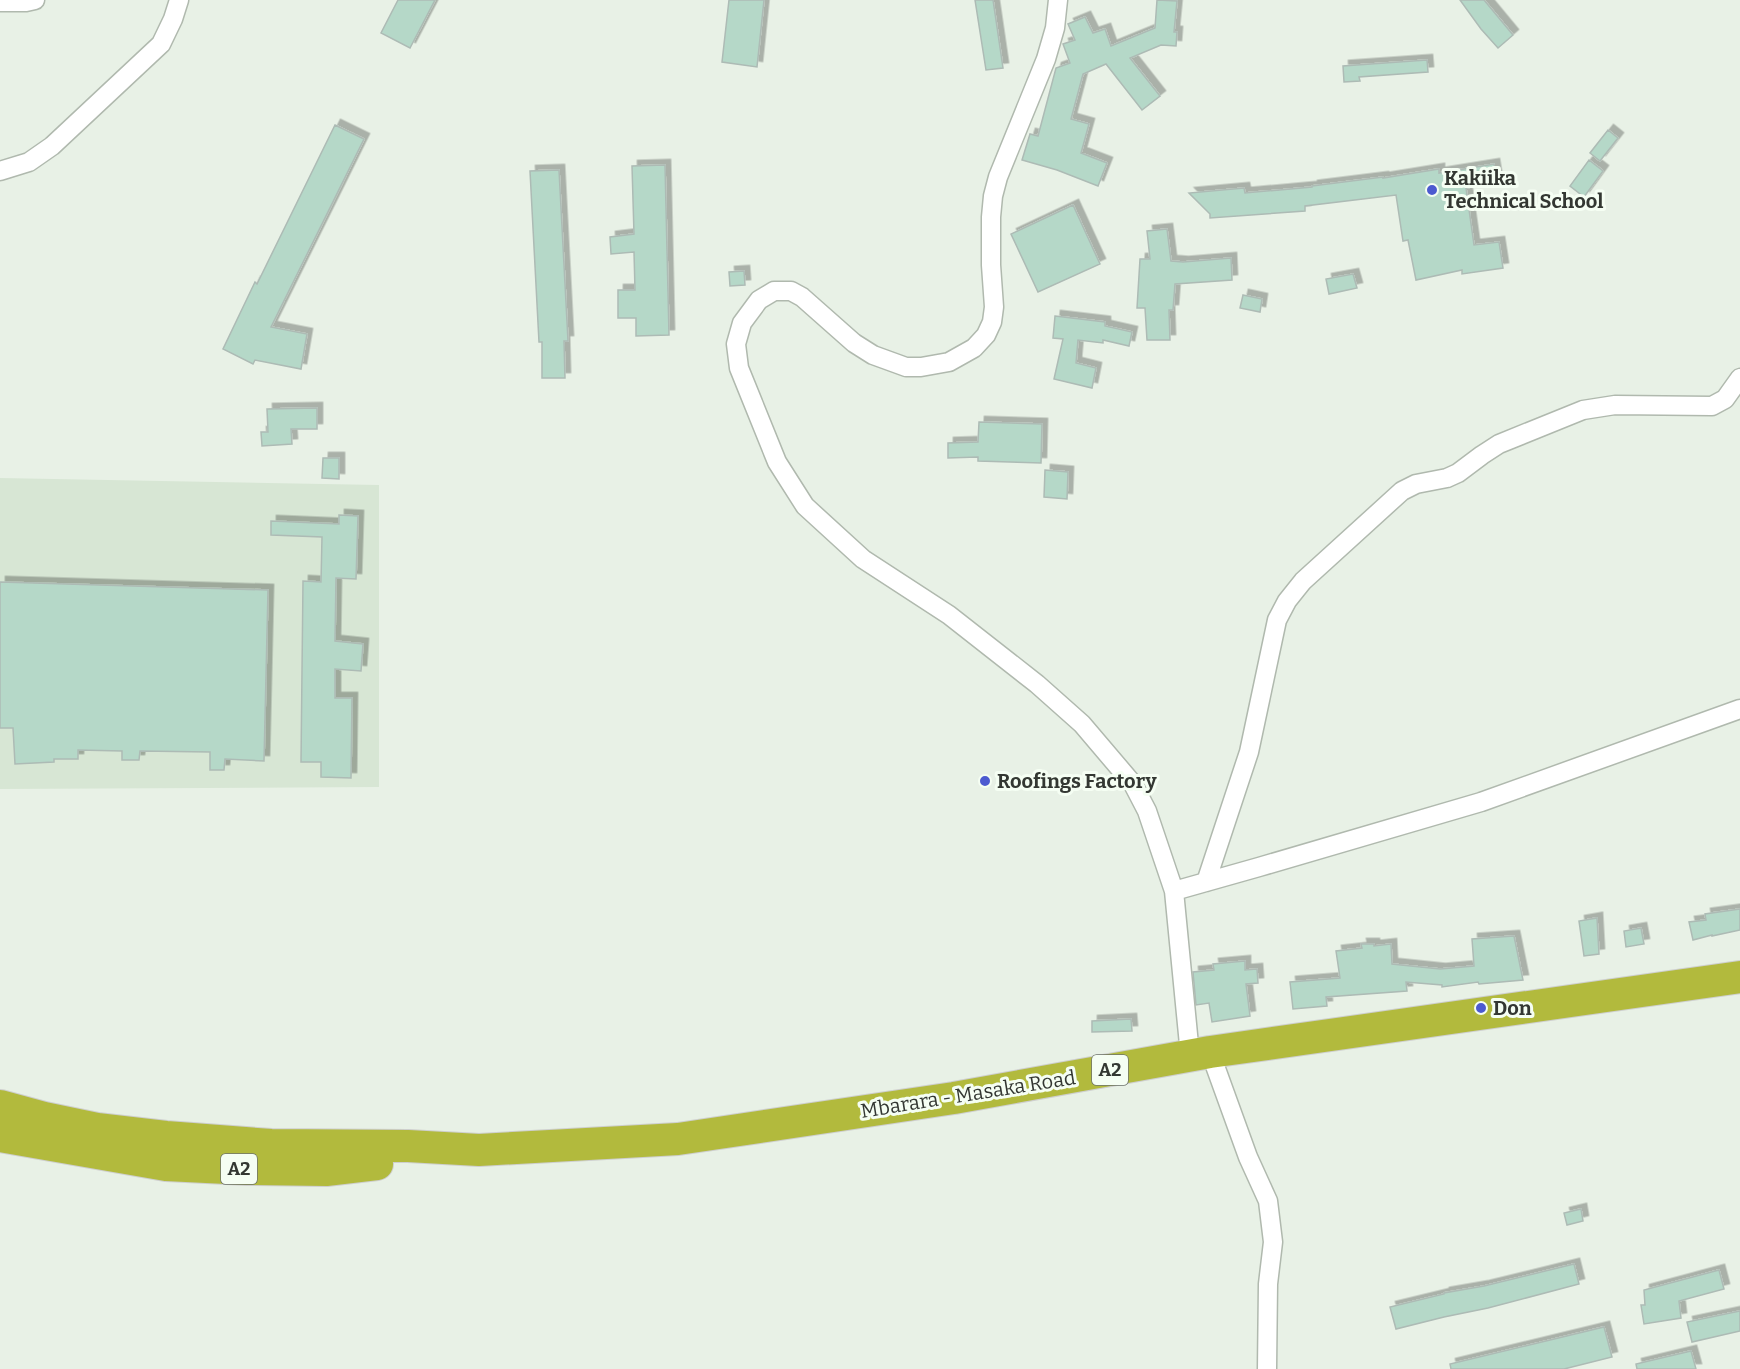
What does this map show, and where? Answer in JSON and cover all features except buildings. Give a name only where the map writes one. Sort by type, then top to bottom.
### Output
[{"type":"highway","name":"Mbarara - Masaka Road","points":[[0,1136],[166,1165],[326,1170],[417,1160],[479,1150],[678,1138],[954,1098],[1200,1054],[1740,977]]},
{"type":"highway","name":"Mbarara - Masaka Road","points":[[0,1106],[97,1129],[166,1137],[271,1145],[408,1146],[479,1150]]},
{"type":"street","points":[[0,2],[35,0]]},
{"type":"street","points":[[0,171],[29,162],[52,146],[161,44],[179,0]]},
{"type":"street","points":[[1058,0],[1055,28],[1046,59],[998,177],[993,196],[991,253],[994,307],[992,322],[986,335],[974,348],[949,362],[906,367],[873,355],[864,349],[802,297],[790,291],[774,291],[759,300],[742,323],[736,344],[739,368],[777,462],[806,506],[863,559],[949,615],[1037,684],[1082,724],[1133,784],[1147,811],[1174,891],[1200,1054],[1268,1201],[1273,1242],[1268,1284],[1267,1369]]},
{"type":"street","points":[[1206,882],[1249,752],[1277,620],[1287,601],[1303,581],[1402,491],[1416,484],[1448,478],[1499,444],[1583,411],[1615,405],[1712,406],[1725,399],[1740,378]]},
{"type":"street","points":[[1174,891],[1481,802],[1740,709]]},
{"type":"shaded area","points":[[0,478],[379,485],[379,787],[0,789]]},
{"type":"place","name":"Kakiika Technical School","points":[[1432,190]]},
{"type":"place","name":"Roofings Factory","points":[[985,781]]},
{"type":"place","name":"Don","points":[[1481,1008]]}]
